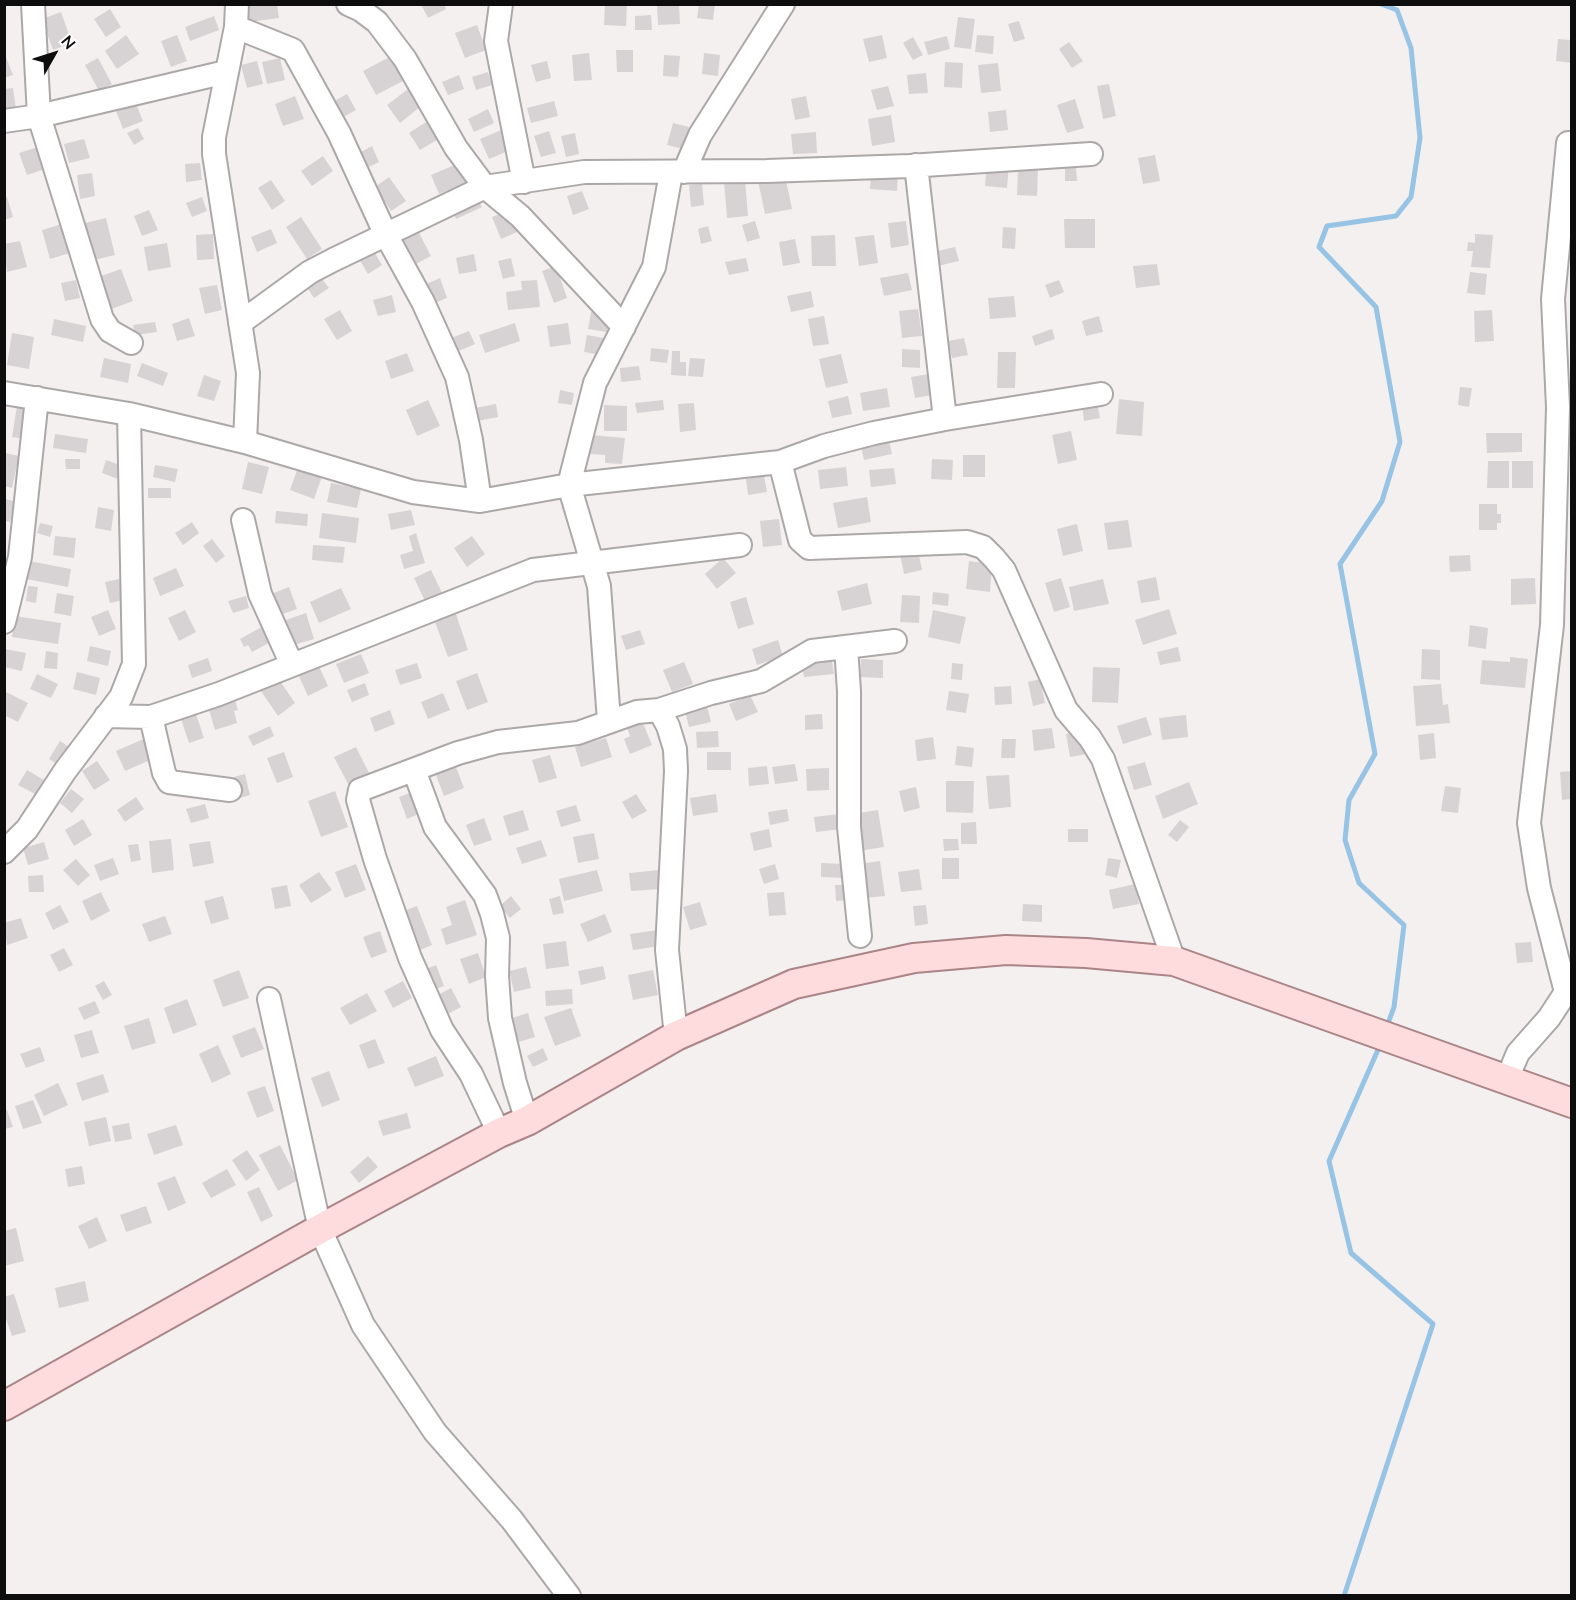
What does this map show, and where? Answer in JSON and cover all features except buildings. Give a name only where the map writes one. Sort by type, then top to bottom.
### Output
[{"type":"main road","points":[[4,1406],[320,1229],[499,1133],[528,1121],[676,1036],[794,984],[914,958],[1006,950],[1086,953],[1174,962],[1310,1008],[1372,1033],[1401,1040],[1572,1103]]},
{"type":"street","points":[[33,4],[21,119],[102,319],[110,331],[131,343]]},
{"type":"street","points":[[237,4],[236,27],[214,137],[214,154],[248,373],[245,442]]},
{"type":"street","points":[[348,4],[377,22],[405,59],[456,148],[485,187],[520,216],[624,327]]},
{"type":"street","points":[[501,4],[496,41],[524,182]]},
{"type":"street","points":[[609,721],[599,586],[569,485],[596,383],[654,267],[677,172],[783,4]]},
{"type":"street","points":[[236,27],[293,50],[339,133],[385,233],[423,302],[457,377],[471,440],[480,501]]},
{"type":"street","points":[[4,137],[21,119],[226,72]]},
{"type":"street","points":[[1507,1079],[1518,1053],[1549,1018],[1566,992],[1539,888],[1529,823],[1562,623],[1558,407],[1553,299],[1568,143],[1572,143]]},
{"type":"street","points":[[240,323],[310,272],[385,233],[485,187],[584,172],[677,172],[916,165],[1091,154]]},
{"type":"street","points":[[916,165],[945,418]]},
{"type":"street","points":[[4,393],[129,414],[245,442],[413,492],[480,501],[569,485],[780,462],[824,446],[945,418],[1101,394]]},
{"type":"street","points":[[4,622],[20,556],[37,398]]},
{"type":"street","points":[[4,852],[27,829],[65,771],[122,697],[134,664],[129,414]]},
{"type":"street","points":[[780,462],[801,540],[809,548],[967,542],[983,547],[1004,570],[1066,710],[1090,738],[1102,759],[1174,962]]},
{"type":"street","points":[[243,520],[260,594],[292,665]]},
{"type":"street","points":[[106,716],[151,717],[292,665],[533,570],[740,545]]},
{"type":"street","points":[[499,1133],[471,1074],[442,1030],[410,958],[375,859],[358,800],[360,790],[498,742],[578,733],[637,712],[659,710],[711,693],[761,681],[812,651],[895,641]]},
{"type":"street","points":[[846,647],[849,691],[849,826],[860,936]]},
{"type":"street","points":[[659,710],[668,726],[675,750],[676,771],[667,950],[676,1036]]},
{"type":"street","points":[[151,717],[164,773],[169,782],[230,790]]},
{"type":"street","points":[[414,770],[435,827],[485,895],[492,914],[498,938],[496,976],[500,1018],[514,1083],[528,1121]]},
{"type":"street","points":[[270,999],[320,1229],[363,1325],[435,1432],[512,1520],[569,1596]]},
{"type":"waterway","points":[[1381,4],[1397,10],[1411,48],[1420,138],[1411,197],[1396,216],[1327,226],[1319,247],[1376,307],[1400,442],[1382,501],[1340,564],[1375,754],[1349,800],[1345,840],[1359,883],[1404,925],[1394,1007],[1386,1029]]},
{"type":"waterway","points":[[1344,1596],[1433,1324],[1351,1253],[1329,1161],[1381,1043]]}]
